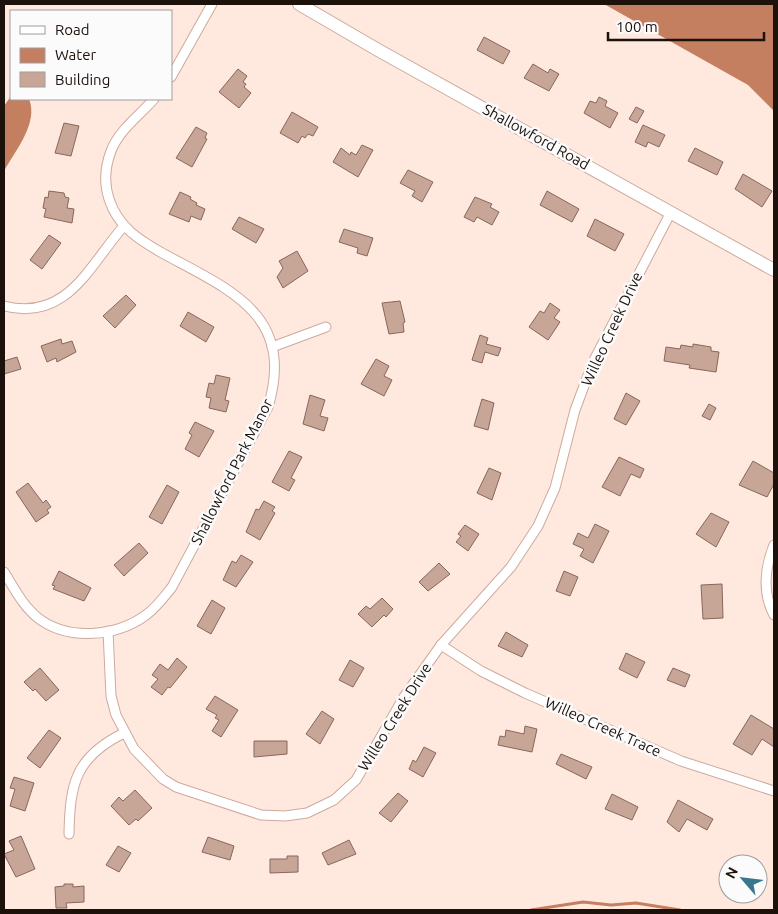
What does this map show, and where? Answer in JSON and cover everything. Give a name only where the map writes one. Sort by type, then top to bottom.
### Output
[{"type":"street","points":[[172,75],[212,4]]},
{"type":"street","name":"Shallowford Road","points":[[298,4],[774,270]]},
{"type":"street","name":"Shallowford Park Manor","points":[[108,631],[127,626],[145,616],[160,603],[172,587],[268,407],[275,377],[272,348],[260,319],[240,298],[141,241],[123,227],[112,210],[106,191],[106,171],[112,150],[121,134],[153,100]]},
{"type":"street","name":"Willeo Creek Drive","points":[[108,631],[111,696],[124,733],[153,771],[176,786],[262,814],[285,816],[307,813],[334,800],[356,780],[404,696],[441,645],[511,567],[538,526],[555,488],[575,410],[593,362],[670,212]]},
{"type":"street","points":[[4,306],[22,309],[39,308],[68,294],[123,227]]},
{"type":"street","points":[[272,348],[326,327]]},
{"type":"street","points":[[774,545],[766,577],[768,601],[774,615]]},
{"type":"street","points":[[4,572],[31,612],[56,628],[72,633],[91,634],[108,631]]},
{"type":"street","name":"Willeo Creek Trace","points":[[441,645],[481,671],[577,716],[681,761],[774,791]]},
{"type":"street","points":[[69,834],[70,797],[80,770],[102,745],[124,733]]},
{"type":"water","points":[[604,4],[774,4],[774,111],[748,85]]},
{"type":"water","points":[[10,97],[10,100],[29,100],[31,118],[19,146],[4,171],[4,106]]},
{"type":"building","points":[[484,37],[510,51],[503,64],[477,50]]},
{"type":"building","points":[[533,64],[548,73],[550,69],[559,74],[549,91],[524,78]]},
{"type":"building","points":[[238,69],[247,76],[243,82],[246,84],[244,87],[251,93],[239,108],[219,92]]},
{"type":"building","points":[[599,97],[607,101],[605,106],[618,113],[610,128],[584,113],[590,101],[596,103]]},
{"type":"building","points":[[636,107],[644,111],[637,123],[629,119]]},
{"type":"building","points":[[292,112],[318,127],[313,136],[308,134],[305,138],[302,136],[298,143],[280,133]]},
{"type":"building","points":[[64,123],[79,126],[71,156],[55,153]]},
{"type":"building","points":[[643,125],[665,135],[659,147],[648,142],[646,147],[635,142]]},
{"type":"building","points":[[196,127],[207,133],[205,138],[207,139],[192,167],[176,158]]},
{"type":"building","points":[[362,145],[373,150],[358,177],[333,162],[341,148],[350,155],[351,152],[356,155]]},
{"type":"building","points":[[695,148],[723,162],[717,175],[688,161]]},
{"type":"building","points":[[408,170],[433,182],[422,202],[412,196],[415,191],[400,183]]},
{"type":"building","points":[[743,174],[772,191],[762,207],[735,189]]},
{"type":"building","points":[[49,191],[64,193],[65,197],[69,198],[67,208],[74,209],[72,223],[44,217],[46,209],[43,208],[45,197],[48,198]]},
{"type":"building","points":[[547,191],[579,209],[572,222],[540,205]]},
{"type":"building","points":[[180,192],[191,197],[190,199],[197,203],[196,205],[205,209],[201,220],[191,216],[189,222],[169,214]]},
{"type":"building","points":[[475,197],[492,204],[490,207],[499,212],[492,225],[477,217],[474,222],[464,217]]},
{"type":"building","points":[[239,217],[264,229],[256,243],[232,229]]},
{"type":"building","points":[[595,219],[624,234],[615,251],[587,236]]},
{"type":"building","points":[[344,229],[373,238],[367,256],[357,253],[358,248],[339,242]]},
{"type":"building","points":[[49,235],[61,243],[42,269],[30,260]]},
{"type":"building","points":[[297,251],[308,271],[283,288],[277,277],[283,268],[279,261]]},
{"type":"building","points":[[126,295],[136,305],[115,328],[103,316]]},
{"type":"building","points":[[400,301],[405,322],[403,323],[404,332],[389,334],[382,303]]},
{"type":"building","points":[[550,303],[560,310],[554,318],[560,322],[548,340],[529,327],[540,311],[544,313]]},
{"type":"building","points":[[188,312],[214,327],[206,342],[180,326]]},
{"type":"building","points":[[480,335],[488,338],[486,344],[501,348],[498,356],[485,352],[482,363],[472,360]]},
{"type":"building","points":[[61,339],[62,344],[72,341],[76,352],[57,362],[56,358],[47,362],[41,346]]},
{"type":"building","points":[[693,344],[711,347],[711,351],[719,352],[716,372],[689,368],[690,365],[664,361],[666,347],[680,349],[681,345],[693,347]]},
{"type":"building","points":[[17,357],[21,369],[4,374],[4,361]]},
{"type":"building","points":[[376,359],[389,366],[384,376],[392,380],[384,396],[361,384]]},
{"type":"building","points":[[216,375],[230,378],[225,400],[229,401],[226,412],[209,408],[211,398],[206,397],[209,383],[214,384]]},
{"type":"building","points":[[626,393],[640,401],[626,425],[614,419]]},
{"type":"building","points":[[310,395],[325,400],[320,416],[328,418],[324,431],[303,424]]},
{"type":"building","points":[[482,399],[494,403],[488,430],[474,426]]},
{"type":"building","points":[[709,404],[716,408],[710,420],[702,416]]},
{"type":"building","points":[[195,422],[214,431],[199,457],[185,449],[192,435],[189,433]]},
{"type":"building","points":[[289,451],[302,457],[291,478],[295,480],[289,491],[272,482]]},
{"type":"building","points":[[619,457],[644,469],[640,478],[631,474],[620,496],[602,487]]},
{"type":"building","points":[[753,461],[774,473],[774,484],[767,497],[739,485]]},
{"type":"building","points":[[489,468],[501,473],[492,500],[477,493]]},
{"type":"building","points":[[28,483],[43,503],[46,500],[51,507],[47,510],[49,513],[36,522],[16,492]]},
{"type":"building","points":[[167,485],[179,492],[162,524],[149,517]]},
{"type":"building","points":[[264,501],[275,507],[272,511],[275,513],[260,540],[246,532],[256,509],[259,510]]},
{"type":"building","points":[[711,513],[729,522],[716,547],[696,534]]},
{"type":"building","points":[[595,524],[609,531],[593,563],[580,556],[584,549],[573,544],[578,533],[588,538]]},
{"type":"building","points":[[465,525],[479,534],[468,551],[456,542],[461,536],[458,534]]},
{"type":"building","points":[[139,543],[148,553],[124,576],[114,565]]},
{"type":"building","points":[[241,555],[253,562],[236,587],[223,580],[232,561],[236,563]]},
{"type":"building","points":[[439,563],[450,574],[428,591],[419,582]]},
{"type":"building","points":[[59,571],[91,588],[84,601],[53,589],[55,586],[52,585]]},
{"type":"building","points":[[564,571],[578,577],[570,596],[556,591]]},
{"type":"building","points":[[722,584],[723,618],[703,619],[701,585]]},
{"type":"building","points":[[382,598],[393,609],[386,617],[384,615],[372,627],[358,614],[366,606],[370,609]]},
{"type":"building","points":[[212,600],[225,608],[211,634],[197,626]]},
{"type":"building","points":[[506,632],[528,645],[522,657],[498,646]]},
{"type":"building","points":[[626,653],[645,662],[637,678],[619,669]]},
{"type":"building","points":[[177,658],[187,667],[162,695],[151,687],[158,679],[152,675],[160,664],[168,670]]},
{"type":"building","points":[[350,660],[364,668],[353,687],[339,680]]},
{"type":"building","points":[[40,668],[59,690],[46,701],[35,689],[33,691],[24,682]]},
{"type":"building","points":[[673,668],[690,675],[685,687],[667,680]]},
{"type":"building","points":[[215,696],[238,710],[221,737],[212,731],[219,720],[215,718],[217,715],[206,709]]},
{"type":"building","points":[[322,711],[334,719],[320,744],[306,734]]},
{"type":"building","points":[[751,715],[774,729],[774,747],[762,739],[752,755],[733,744]]},
{"type":"building","points":[[525,726],[537,729],[532,752],[498,745],[500,736],[505,737],[506,730],[524,734]]},
{"type":"building","points":[[49,730],[61,738],[40,768],[27,758]]},
{"type":"building","points":[[254,741],[287,741],[287,754],[254,757]]},
{"type":"building","points":[[424,747],[436,753],[423,777],[409,769],[413,760],[416,762]]},
{"type":"building","points":[[561,754],[592,767],[586,779],[556,764]]},
{"type":"building","points":[[14,777],[34,783],[25,811],[10,806],[15,789],[10,788]]},
{"type":"building","points":[[135,790],[152,808],[138,821],[136,819],[129,825],[111,806],[119,797],[123,801]]},
{"type":"building","points":[[398,793],[408,801],[391,822],[379,813]]},
{"type":"building","points":[[612,794],[638,807],[632,820],[605,809]]},
{"type":"building","points":[[678,800],[713,819],[707,830],[687,819],[679,832],[667,822]]},
{"type":"building","points":[[21,836],[35,869],[16,877],[4,854],[14,850],[9,841]]},
{"type":"building","points":[[208,837],[234,846],[230,860],[202,852]]},
{"type":"building","points":[[349,840],[356,854],[328,865],[322,853]]},
{"type":"building","points":[[118,846],[131,853],[119,872],[106,865]]},
{"type":"building","points":[[287,856],[298,856],[298,872],[270,873],[270,859],[287,859]]},
{"type":"building","points":[[64,884],[73,884],[73,887],[84,886],[84,902],[66,903],[67,908],[56,908],[55,887],[64,886]]},
{"type":"waterway","points":[[531,910],[583,902],[611,905],[636,903],[680,910]]}]
